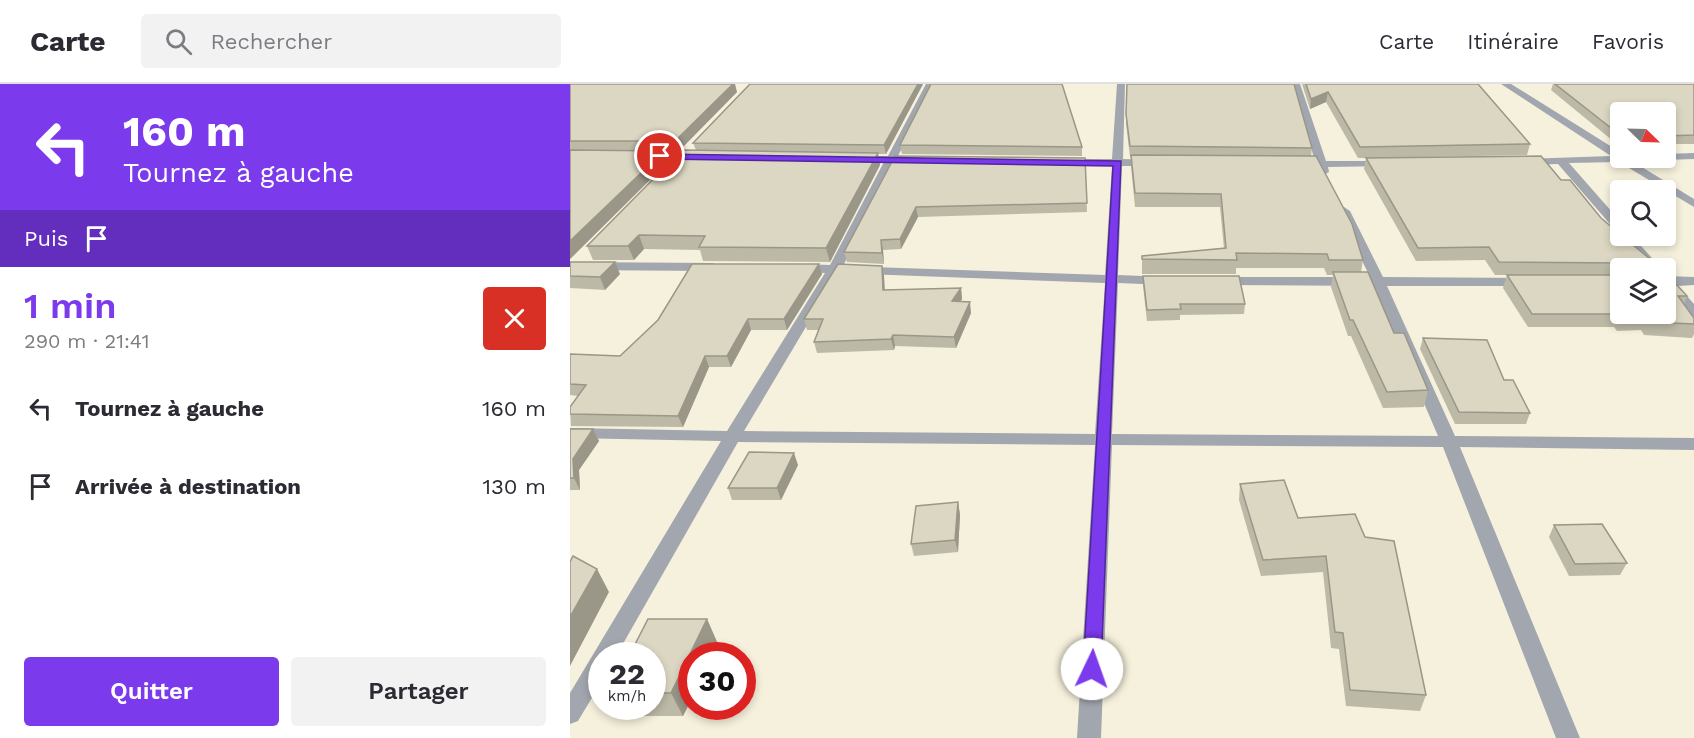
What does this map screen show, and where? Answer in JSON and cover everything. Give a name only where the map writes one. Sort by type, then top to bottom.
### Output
[{"type":"street","points":[[612,642],[732,437],[835,268],[930,84]]},
{"type":"street","points":[[1089,738],[1120,84]]},
{"type":"street","points":[[1296,84],[1320,164],[1381,282],[1449,440],[1568,738]]},
{"type":"street","points":[[1505,84],[1610,150]]},
{"type":"street","points":[[627,156],[706,157]]},
{"type":"street","points":[[1676,157],[1694,156]]},
{"type":"street","points":[[845,158],[927,160]]},
{"type":"street","points":[[1516,162],[1562,162],[1610,158]]},
{"type":"street","points":[[1046,162],[1166,163]]},
{"type":"street","points":[[1562,162],[1610,217]]},
{"type":"street","points":[[1285,164],[1401,164]]},
{"type":"street","points":[[1638,168],[1694,204]]},
{"type":"street","points":[[1635,246],[1646,258]]},
{"type":"street","points":[[576,265],[729,267]]},
{"type":"street","points":[[788,268],[1182,281]]},
{"type":"street","points":[[1205,281],[1536,282]]},
{"type":"street","points":[[1676,281],[1694,281]]},
{"type":"street","points":[[1676,292],[1694,312]]},
{"type":"street","points":[[570,433],[732,437],[1449,440],[1694,444]]},
{"type":"street","points":[[570,714],[588,684]]},
{"type":"building","points":[[570,84],[733,84],[675,141],[570,141]]},
{"type":"building","points":[[750,84],[918,84],[884,145],[693,143]]},
{"type":"building","points":[[931,84],[1062,84],[1082,147],[900,145]]},
{"type":"building","points":[[1127,84],[1294,84],[1312,148],[1130,146],[1126,114]]},
{"type":"building","points":[[1306,84],[1478,84],[1530,144],[1360,147],[1328,92],[1311,99]]},
{"type":"building","points":[[1555,84],[1694,84],[1694,135],[1676,136],[1676,102],[1610,102],[1610,127]]},
{"type":"building","points":[[570,150],[664,151],[570,241]]},
{"type":"building","points":[[682,150],[878,153],[826,248],[699,247],[705,236],[639,235],[628,246],[587,246]]},
{"type":"building","points":[[1131,155],[1316,156],[1352,224],[1363,260],[1329,260],[1327,254],[1236,253],[1237,260],[1142,259],[1142,256],[1226,248],[1221,194],[1135,193]]},
{"type":"building","points":[[895,156],[1085,158],[1087,203],[916,207],[900,239],[881,240],[882,253],[844,252]]},
{"type":"building","points":[[1541,156],[1561,180],[1570,180],[1610,226],[1610,246],[1634,246],[1649,258],[1610,258],[1610,263],[1499,262],[1489,247],[1418,248],[1366,158]]},
{"type":"building","points":[[570,262],[615,262],[600,277],[570,276]]},
{"type":"building","points":[[692,264],[819,264],[784,319],[748,319],[727,356],[705,356],[678,416],[570,414],[570,407],[586,385],[570,384],[570,354],[620,356],[658,320]]},
{"type":"building","points":[[838,264],[882,266],[883,290],[961,288],[952,301],[970,302],[954,337],[893,335],[891,339],[814,342],[823,319],[804,319]]},
{"type":"building","points":[[1333,272],[1368,272],[1394,333],[1404,333],[1428,390],[1387,392],[1353,320],[1350,320]]},
{"type":"building","points":[[1507,275],[1610,275],[1610,314],[1532,314]]},
{"type":"building","points":[[1143,276],[1239,276],[1245,304],[1180,304],[1181,309],[1147,310]]},
{"type":"building","points":[[1676,284],[1687,296],[1678,296],[1694,318],[1694,324],[1676,323]]},
{"type":"building","points":[[1423,338],[1487,340],[1504,380],[1513,380],[1530,413],[1459,412]]},
{"type":"building","points":[[570,429],[593,429],[573,459],[574,478],[570,478]]},
{"type":"building","points":[[749,452],[794,453],[777,488],[728,488]]},
{"type":"building","points":[[1284,480],[1298,518],[1355,514],[1365,537],[1394,541],[1426,695],[1350,690],[1343,633],[1335,632],[1326,556],[1263,560],[1240,484]]},
{"type":"building","points":[[958,502],[955,540],[911,544],[916,506]]},
{"type":"building","points":[[1602,524],[1627,563],[1575,564],[1554,525]]},
{"type":"building","points":[[573,556],[597,569],[570,617],[570,562]]},
{"type":"building","points":[[648,619],[707,619],[696,642],[678,642],[678,679],[671,693],[666,693],[666,642],[636,642]]},
{"type":"route","points":[[660,156],[1118,163],[1102,439],[1092,669]]}]
